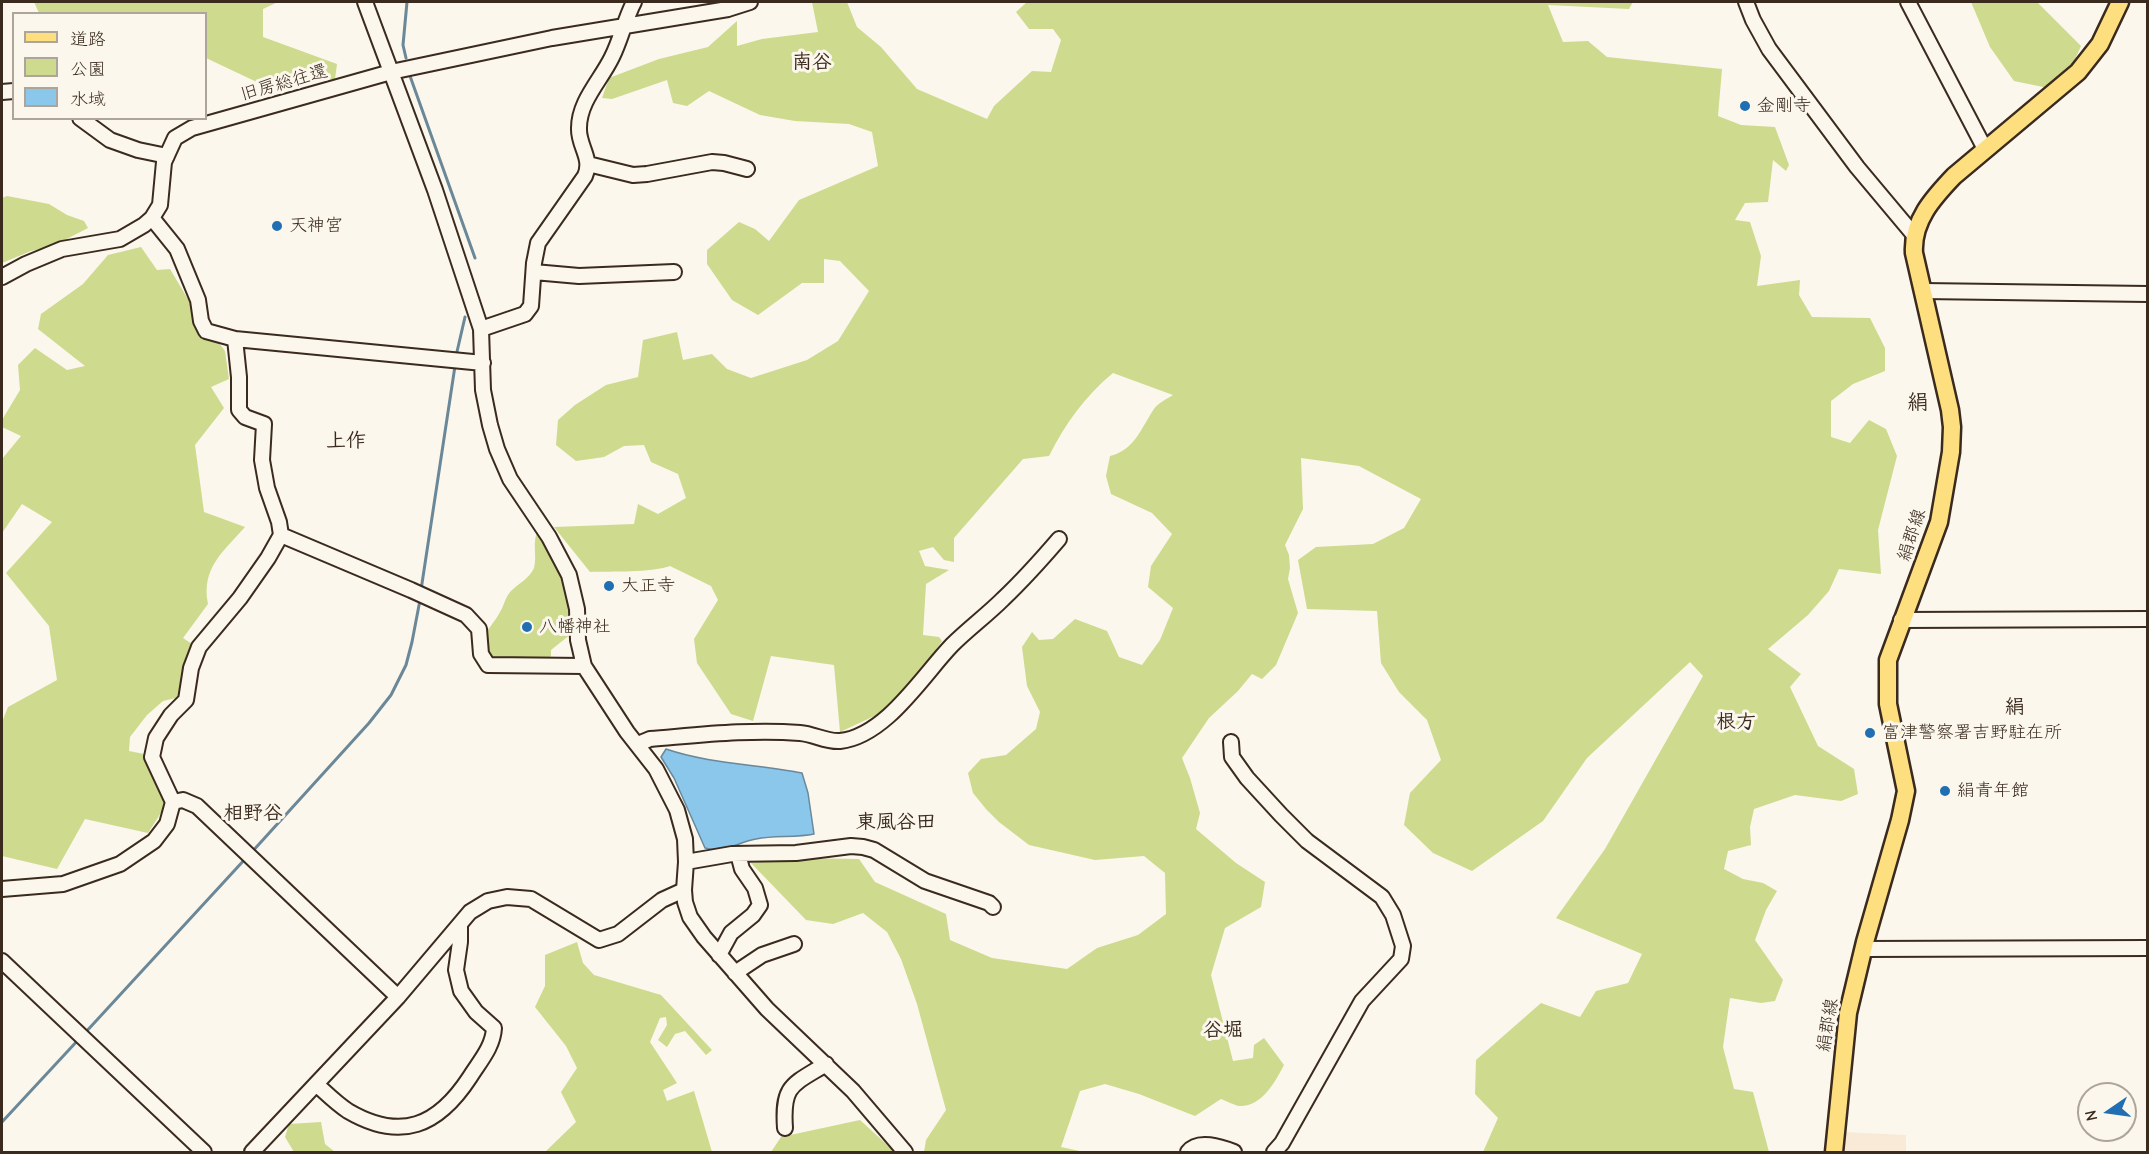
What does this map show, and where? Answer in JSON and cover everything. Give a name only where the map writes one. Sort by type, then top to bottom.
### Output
[{"type":"main road","name":"絹郡線","points":[[1834,1152],[1848,1013],[1906,791],[1888,704],[1888,660],[1939,522],[1952,440],[1950,410],[1914,253],[1914,235],[1923,213],[1935,195],[1954,176],[2078,72],[2100,44],[2120,2]]},
{"type":"street","points":[[364,2],[439,200],[481,329],[483,390],[490,425],[501,459],[510,479],[549,537],[569,575],[577,609],[578,640],[584,666],[627,732],[656,769],[677,810],[685,839],[684,890],[690,917],[719,955],[767,1009],[868,1107],[904,1152]]},
{"type":"street","points":[[481,329],[525,314],[531,306],[538,243],[585,176],[588,164],[579,128],[581,115],[591,91],[612,57],[634,2]]},
{"type":"street","name":"旧房総往還","points":[[152,218],[160,205],[165,162],[175,138],[192,128],[391,72],[623,25],[728,9],[750,2]]},
{"type":"street","points":[[1746,2],[1753,20],[1775,57],[1857,167],[1914,235]]},
{"type":"street","points":[[1908,2],[1985,149]]},
{"type":"street","points":[[83,120],[110,140],[138,150],[167,156]]},
{"type":"street","points":[[588,164],[633,175],[712,162],[747,170]]},
{"type":"street","points":[[2,277],[62,249],[120,239],[134,232],[152,218],[177,249],[198,300],[201,321],[206,331],[235,339],[483,363]]},
{"type":"street","points":[[534,272],[579,276],[674,272]]},
{"type":"street","points":[[1923,291],[2148,294]]},
{"type":"street","points":[[2,888],[63,884],[120,864],[154,841],[167,824],[173,802],[152,757],[156,738],[171,715],[186,700],[190,668],[199,647],[240,598],[281,535],[267,488],[262,460],[264,424],[245,417],[239,410],[239,377],[235,339]]},
{"type":"street","points":[[281,535],[466,615],[479,629],[481,654],[489,665],[584,666]]},
{"type":"street","points":[[638,744],[650,740],[741,731],[802,733],[822,740],[841,741],[861,733],[886,719],[907,699],[954,644],[1005,598],[1059,539]]},
{"type":"street","points":[[1901,620],[2148,619]]},
{"type":"street","points":[[1230,742],[1232,757],[1247,777],[1307,841],[1382,897],[1393,915],[1403,946],[1401,959],[1362,1001],[1282,1143],[1274,1152]]},
{"type":"street","points":[[173,802],[183,800],[197,806],[398,997]]},
{"type":"street","points":[[686,862],[738,854],[796,853],[851,846],[863,847],[874,850],[925,881],[989,903],[993,907]]},
{"type":"street","points":[[719,955],[731,933],[753,915],[760,905],[755,888],[742,869],[738,854]]},
{"type":"street","points":[[252,1152],[398,997],[470,912],[488,901],[507,897],[531,899],[599,940],[618,934],[663,900],[684,890]]},
{"type":"street","points":[[316,1084],[347,1111],[377,1124],[411,1127],[438,1114],[464,1085],[493,1040],[494,1028],[476,1012],[461,991],[456,970],[460,925]]},
{"type":"street","points":[[735,973],[762,955],[794,944]]},
{"type":"street","points":[[1864,949],[2148,948]]},
{"type":"street","points":[[2,961],[204,1152]]},
{"type":"street","points":[[785,1128],[783,1105],[787,1094],[794,1085],[826,1064]]},
{"type":"street","points":[[1188,1152],[1202,1145],[1234,1152]]},
{"type":"shaded area","points":[[1843,1132],[1906,1135],[1906,1152],[1841,1152]]},
{"type":"green space","points":[[34,2],[278,2],[263,9],[263,37],[337,64],[335,79],[261,84],[207,58],[207,12],[39,12]]},
{"type":"green space","points":[[812,2],[847,2],[857,27],[881,47],[917,89],[987,119],[994,106],[1032,71],[1051,72],[1061,40],[1053,29],[1029,29],[1016,12],[1027,2],[1633,2],[1629,9],[1548,5],[1563,42],[1588,41],[1607,57],[1722,69],[1718,116],[1741,125],[1775,127],[1789,165],[1786,171],[1773,160],[1768,202],[1745,203],[1735,220],[1750,222],[1761,256],[1757,286],[1800,280],[1799,295],[1812,317],[1870,318],[1885,348],[1885,371],[1853,384],[1831,401],[1831,437],[1850,443],[1869,420],[1886,429],[1897,456],[1878,530],[1881,574],[1839,569],[1829,591],[1808,615],[1768,649],[1801,674],[1790,687],[1818,746],[1854,769],[1858,794],[1841,801],[1795,795],[1754,809],[1750,827],[1751,845],[1728,851],[1724,869],[1743,879],[1763,883],[1777,891],[1766,910],[1755,940],[1783,980],[1775,1001],[1761,1003],[1730,998],[1723,1047],[1734,1089],[1753,1092],[1769,1152],[1483,1152],[1498,1118],[1475,1094],[1476,1060],[1541,1003],[1580,1017],[1596,991],[1628,983],[1642,954],[1556,918],[1605,849],[1703,676],[1690,662],[1587,758],[1543,821],[1472,871],[1433,853],[1404,825],[1410,793],[1441,760],[1427,720],[1399,692],[1381,663],[1377,611],[1307,609],[1298,560],[1316,547],[1373,544],[1404,528],[1421,499],[1359,466],[1301,458],[1303,509],[1285,545],[1289,555],[1288,579],[1298,613],[1276,665],[1262,679],[1252,674],[1238,691],[1209,718],[1182,758],[1200,813],[1196,829],[1236,863],[1265,882],[1261,907],[1225,928],[1211,975],[1233,1061],[1253,1058],[1254,1045],[1264,1038],[1284,1065],[1272,1086],[1261,1098],[1239,1106],[1221,1099],[1195,1116],[1139,1094],[1105,1084],[1080,1091],[1061,1147],[1084,1152],[924,1152],[926,1140],[946,1110],[917,1004],[901,959],[887,932],[863,913],[833,924],[806,920],[751,863],[793,858],[859,859],[875,882],[946,914],[950,940],[992,958],[1067,969],[1097,948],[1138,935],[1166,914],[1165,873],[1144,856],[1095,860],[1029,845],[986,809],[973,793],[968,773],[981,759],[1006,755],[1036,729],[1040,712],[1027,686],[1022,647],[1032,632],[1039,640],[1053,639],[1075,619],[1107,631],[1119,657],[1142,665],[1160,640],[1173,608],[1148,587],[1151,566],[1172,534],[1152,513],[1111,494],[1106,476],[1110,456],[1126,449],[1156,407],[1173,395],[1113,373],[1076,411],[1049,456],[1023,459],[954,538],[954,562],[944,560],[933,547],[919,551],[925,566],[949,570],[926,584],[923,635],[939,637],[942,641],[920,672],[885,711],[840,732],[834,665],[771,656],[753,721],[731,714],[697,663],[694,639],[718,600],[711,586],[670,566],[642,571],[590,572],[554,527],[634,524],[638,504],[658,514],[686,498],[678,474],[651,462],[644,445],[624,446],[604,457],[576,461],[556,445],[558,420],[575,405],[606,385],[638,377],[643,340],[677,332],[683,360],[712,354],[727,369],[751,378],[807,360],[838,341],[869,291],[840,261],[824,259],[824,283],[802,283],[758,315],[732,300],[707,264],[707,250],[739,222],[755,229],[769,241],[799,200],[878,166],[872,132],[849,124],[795,121],[760,115],[709,91],[687,106],[673,103],[667,80],[612,99],[602,98],[609,78],[659,59],[708,47],[737,21],[737,46],[762,39],[818,32]]},
{"type":"green space","points":[[1971,2],[2037,2],[2081,46],[2071,68],[2048,88],[2014,81],[1990,47]]},
{"type":"green space","points":[[7,196],[49,204],[67,215],[84,221],[88,228],[53,246],[31,251],[2,263],[2,198]]},
{"type":"green space","points":[[141,247],[157,270],[170,269],[192,306],[225,351],[229,379],[211,387],[224,408],[195,445],[204,512],[245,527],[216,561],[208,580],[208,604],[183,638],[195,646],[184,696],[163,701],[147,715],[130,737],[129,751],[149,755],[168,802],[148,833],[85,819],[57,869],[2,856],[2,722],[8,707],[57,680],[49,626],[6,573],[52,522],[22,504],[2,533],[2,459],[21,436],[2,427],[2,420],[20,390],[18,365],[35,348],[67,370],[85,366],[38,329],[41,314],[83,284],[108,255]]},
{"type":"green space","points":[[540,533],[558,564],[573,629],[571,634],[551,650],[551,656],[543,664],[494,661],[486,654],[482,640],[498,616],[509,593],[532,572],[535,564],[536,535]]},
{"type":"green space","points":[[577,942],[583,963],[594,975],[661,995],[712,1050],[706,1055],[685,1031],[675,1034],[667,1047],[658,1040],[667,1025],[666,1017],[660,1018],[650,1042],[677,1083],[663,1090],[667,1101],[694,1091],[712,1152],[545,1152],[576,1122],[561,1092],[577,1068],[566,1046],[535,1007],[545,986],[545,955]]},
{"type":"green space","points":[[860,1120],[895,1152],[771,1152],[781,1137]]},
{"type":"green space","points":[[321,1122],[325,1144],[335,1152],[294,1152],[285,1137],[289,1124]]},
{"type":"water","points":[[666,749],[699,758],[802,773],[808,793],[814,834],[749,840],[718,850],[705,848],[674,778],[661,757]]},
{"type":"waterway","points":[[406,58],[403,45],[407,2]]},
{"type":"waterway","points":[[410,76],[475,258]]},
{"type":"waterway","points":[[456,356],[465,317]]},
{"type":"waterway","points":[[421,590],[455,366]]},
{"type":"waterway","points":[[251,853],[369,723],[391,695],[406,665],[420,600]]},
{"type":"waterway","points":[[84,1034],[246,858]]},
{"type":"waterway","points":[[2,1122],[79,1039]]},
{"type":"place","name":"金剛寺","points":[[1745,106]]},
{"type":"place","name":"天神宮","points":[[277,226]]},
{"type":"place","name":"大正寺","points":[[609,586]]},
{"type":"place","name":"八幡神社","points":[[527,627]]},
{"type":"place","name":"富津警察署吉野駐在所","points":[[1870,733]]},
{"type":"place","name":"絹青年館","points":[[1945,791]]},
{"type":"district","name":"南谷","points":[[812,62]]},
{"type":"district","name":"絹","points":[[1918,403]]},
{"type":"district","name":"上作","points":[[346,441]]},
{"type":"district","name":"絹","points":[[2015,707]]},
{"type":"district","name":"根方","points":[[1736,722]]},
{"type":"district","name":"相野谷","points":[[253,813]]},
{"type":"district","name":"東風谷田","points":[[896,822]]},
{"type":"district","name":"谷堀","points":[[1223,1030]]}]
